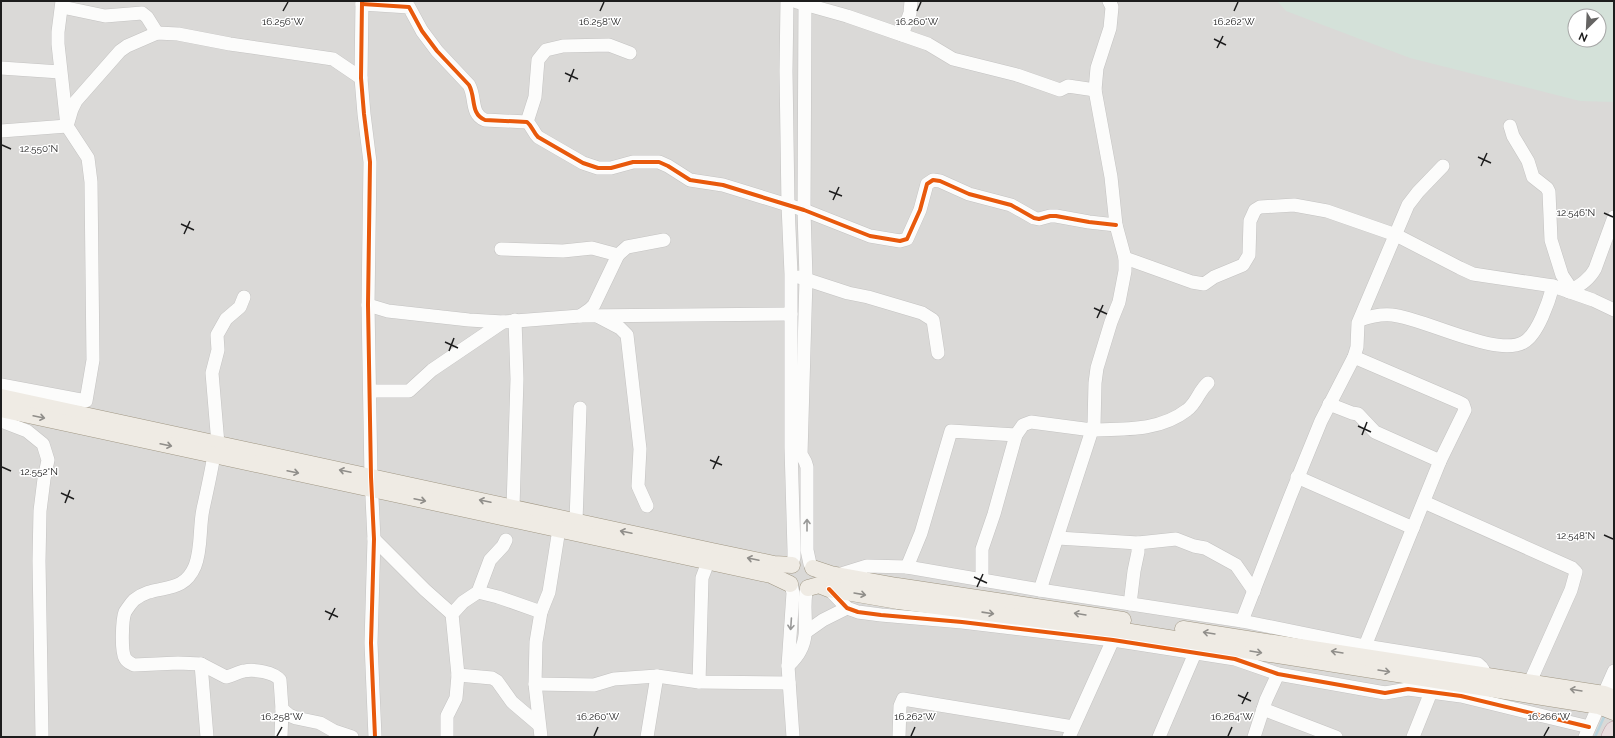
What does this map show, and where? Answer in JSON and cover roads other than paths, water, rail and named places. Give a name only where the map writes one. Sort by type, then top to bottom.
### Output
[{"type":"highway","points":[[1611,737],[1614,731]]},
{"type":"main road","points":[[1,397],[84,408],[216,450]]},
{"type":"main road","points":[[1,409],[216,450],[371,483],[559,529],[710,556],[792,565],[801,561],[811,566],[898,594],[1115,635],[1485,681],[1530,682],[1606,699],[1614,712]]},
{"type":"main road","points":[[371,483],[513,507],[576,521],[710,556],[771,575],[799,586],[819,585],[830,589],[898,594],[1606,699]]},
{"type":"main road","points":[[792,565],[787,573],[799,586]]},
{"type":"main road","points":[[799,586],[814,581],[815,577],[811,566]]},
{"type":"street","points":[[787,1],[786,64],[788,205],[796,451],[806,460],[807,467],[807,550],[811,566]]},
{"type":"street","points":[[902,35],[910,12],[911,1]]},
{"type":"street","points":[[1040,590],[1094,425],[1095,375],[1121,294],[1125,271],[1125,258],[1116,225],[1110,178],[1095,90],[1097,68],[1110,28],[1112,7],[1109,1]]},
{"type":"street","points":[[375,737],[371,643],[374,539],[371,483],[368,305],[370,162],[361,78],[362,2],[409,7],[422,31],[437,51],[469,85],[472,90],[476,114],[485,120],[527,122],[532,126],[534,133],[538,137],[588,165],[598,168],[611,168],[632,162],[659,162],[690,180],[723,185],[788,205],[870,236],[904,241],[907,239],[920,210],[927,184],[933,180],[940,181],[969,194],[1011,205],[1034,218],[1039,219],[1056,216],[1116,225]]},
{"type":"street","points":[[792,565],[794,557],[796,451],[806,279],[801,2],[928,44],[953,59],[1017,75],[1060,90],[1068,86],[1077,86],[1095,90]]},
{"type":"street","points":[[1,385],[84,408],[93,360],[91,182],[88,158],[67,126],[60,72],[58,32],[62,4],[105,16],[142,13],[147,17],[158,33]]},
{"type":"street","points":[[67,126],[76,101],[120,51],[127,46],[158,33],[178,34],[230,44],[333,59],[361,78]]},
{"type":"street","points":[[527,122],[536,98],[538,60],[546,50],[563,46],[609,45],[630,53]]},
{"type":"street","points":[[1,68],[60,72]]},
{"type":"street","points":[[1,131],[67,126]]},
{"type":"street","points":[[1510,126],[1513,136],[1528,161],[1533,177],[1547,188],[1549,192],[1551,240],[1562,275],[1571,291]]},
{"type":"street","points":[[1242,621],[1297,477],[1329,404],[1354,357],[1357,347],[1356,328],[1408,205],[1418,192],[1443,166]]},
{"type":"street","points":[[1125,258],[1192,282],[1204,284],[1214,277],[1243,265],[1249,255],[1250,221],[1252,212],[1260,207],[1294,204],[1327,211],[1396,235],[1473,274],[1553,286],[1571,291],[1614,310]]},
{"type":"street","points":[[1571,291],[1591,276],[1614,217]]},
{"type":"street","points":[[580,316],[594,305],[618,255],[627,248],[664,240]]},
{"type":"street","points":[[502,249],[563,251],[592,248],[618,255]]},
{"type":"street","points":[[791,274],[848,293],[868,297],[922,314],[933,320],[938,354]]},
{"type":"street","points":[[1360,320],[1375,315],[1393,315],[1426,323],[1462,336],[1507,346],[1525,342],[1530,336],[1543,316],[1553,286]]},
{"type":"street","points":[[244,297],[240,307],[226,319],[217,335],[218,350],[212,373],[216,450],[203,509],[198,556],[194,567],[182,584],[174,587],[159,588],[145,593],[133,601],[125,613],[123,624],[123,656],[128,662],[134,665],[178,663],[202,664],[226,677],[251,670],[278,676],[280,680],[282,709],[281,737]]},
{"type":"street","points":[[368,305],[388,311],[469,320],[509,321],[580,316],[791,314]]},
{"type":"street","points":[[598,316],[620,328],[627,335],[640,449],[638,486],[647,506]]},
{"type":"street","points":[[370,391],[409,391],[432,370],[509,321]]},
{"type":"street","points":[[509,321],[517,379],[513,507]]},
{"type":"street","points":[[1354,357],[1448,396],[1463,404],[1465,410],[1440,461],[1365,646]]},
{"type":"street","points":[[982,580],[982,549],[994,514],[1016,435],[1023,426],[1031,422],[1092,430],[1141,428],[1166,422],[1187,410],[1194,403],[1208,383]]},
{"type":"street","points":[[1329,404],[1358,414],[1375,432],[1440,461]]},
{"type":"street","points":[[576,521],[580,408]]},
{"type":"street","points":[[1,420],[27,431],[43,444],[48,460],[40,511],[39,554],[42,737]]},
{"type":"street","points":[[907,567],[921,533],[951,431],[1016,435]]},
{"type":"street","points":[[1297,477],[1413,528]]},
{"type":"street","points":[[1424,502],[1572,568],[1576,572],[1571,590],[1530,682]]},
{"type":"street","points":[[540,731],[535,684],[536,642],[541,612],[549,592],[559,529]]},
{"type":"street","points":[[1058,538],[1138,543],[1176,538],[1194,546],[1205,548],[1236,565],[1254,591]]},
{"type":"street","points":[[374,539],[425,590],[452,614],[458,675],[456,698],[447,716],[447,737]]},
{"type":"street","points":[[452,614],[463,602],[478,592],[490,560],[503,546],[506,540]]},
{"type":"street","points":[[1130,604],[1138,543]]},
{"type":"street","points":[[699,682],[702,578],[710,556]]},
{"type":"street","points":[[838,575],[867,566],[907,567],[1040,590],[1242,621],[1365,646],[1478,664],[1482,666],[1485,681]]},
{"type":"street","points":[[788,666],[801,650],[806,632],[804,598],[799,586],[793,592],[788,666],[793,737]]},
{"type":"street","points":[[830,589],[847,608],[881,616],[1115,635],[1195,653],[1235,659],[1278,674],[1385,693],[1408,689],[1461,696],[1587,732],[1606,699],[1614,671]]},
{"type":"street","points":[[478,592],[498,597],[541,612]]},
{"type":"street","points":[[806,632],[823,620],[847,608]]},
{"type":"street","points":[[899,737],[900,706],[903,698],[1063,724],[1071,732],[1115,635]]},
{"type":"street","points":[[1159,737],[1195,653]]},
{"type":"street","points":[[202,664],[207,737]]},
{"type":"street","points":[[1254,737],[1263,709],[1278,674]]},
{"type":"street","points":[[458,675],[492,678],[497,681],[512,702],[540,731]]},
{"type":"street","points":[[535,684],[594,686],[614,678],[657,676],[699,682],[789,683]]},
{"type":"street","points":[[647,737],[657,676]]},
{"type":"street","points":[[1413,737],[1431,692]]},
{"type":"street","points":[[282,709],[289,715],[296,718],[320,723],[334,731],[352,737]]},
{"type":"street","points":[[1263,709],[1336,737]]},
{"type":"waterway","points":[[1595,737],[1604,717]]}]
